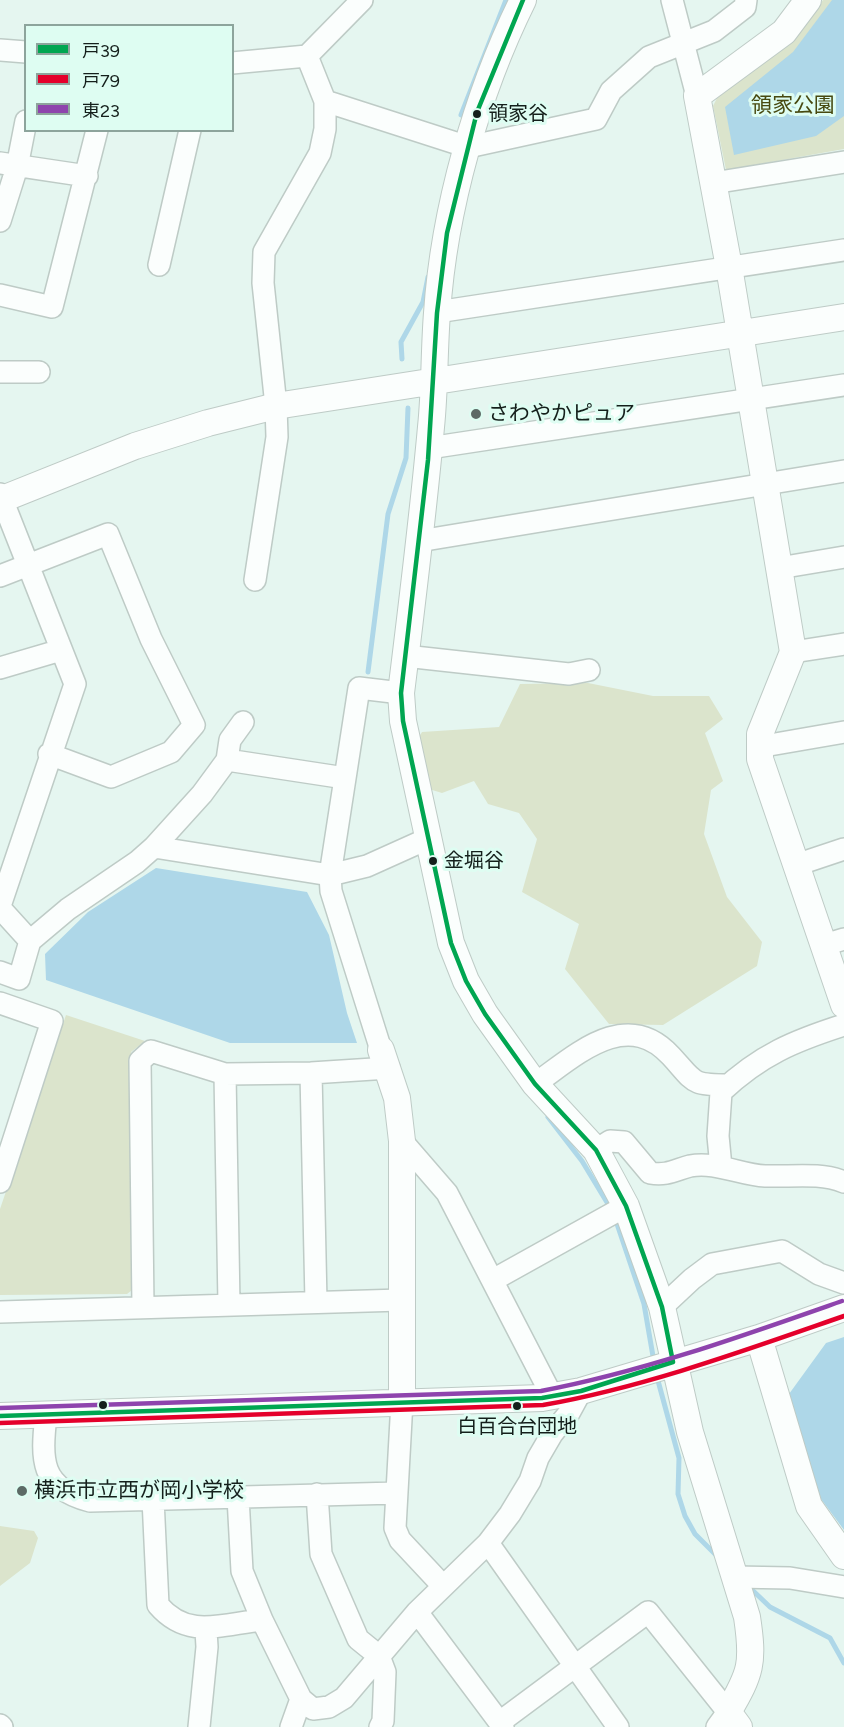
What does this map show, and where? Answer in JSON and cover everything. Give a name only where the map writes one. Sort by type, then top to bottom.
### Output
[{"type":"street","points":[[234,63],[307,56],[363,0]]},
{"type":"street","points":[[523,0],[486,86],[468,147],[445,251],[437,312],[429,448],[401,693],[404,721],[451,943],[466,981],[485,1014],[535,1084],[596,1150],[626,1206],[662,1307],[690,1432],[747,1617],[750,1671],[728,1722]]},
{"type":"street","points":[[672,0],[697,96],[729,267],[793,652],[760,734],[758,747],[764,773],[796,865],[834,942],[844,1005]]},
{"type":"street","points":[[325,101],[468,147],[596,119],[611,91],[649,57],[684,45],[714,31],[745,7],[747,0]]},
{"type":"street","points":[[697,96],[784,32],[808,0]]},
{"type":"street","points":[[0,50],[24,52]]},
{"type":"street","points":[[255,580],[277,437],[276,406],[263,283],[264,252],[320,153],[325,129],[325,101],[307,56]]},
{"type":"street","points":[[0,221],[8,165],[24,126]]},
{"type":"street","points":[[0,296],[52,307],[98,132]]},
{"type":"street","points":[[159,265],[190,132]]},
{"type":"street","points":[[713,183],[844,162]]},
{"type":"street","points":[[8,165],[87,176]]},
{"type":"street","points":[[437,312],[844,250]]},
{"type":"street","points":[[30,941],[0,907],[49,754],[75,684],[1,498],[135,446],[208,423],[276,406],[434,379],[844,317]]},
{"type":"street","points":[[0,372],[39,372]]},
{"type":"street","points":[[429,448],[844,385]]},
{"type":"street","points":[[419,541],[844,471]]},
{"type":"street","points":[[0,576],[108,534],[151,639],[195,725],[171,752],[111,777],[49,754]]},
{"type":"street","points":[[779,568],[844,557]]},
{"type":"street","points":[[793,652],[844,644]]},
{"type":"street","points":[[0,668],[61,650]]},
{"type":"street","points":[[405,656],[569,674],[589,670]]},
{"type":"street","points":[[401,693],[359,688],[330,875],[331,891],[397,1098],[402,1141],[402,1401],[395,1528],[400,1540],[443,1586]]},
{"type":"street","points":[[0,972],[19,979],[30,941],[68,909],[154,847],[202,794],[227,760],[230,740],[243,722]]},
{"type":"street","points":[[758,747],[844,732]]},
{"type":"street","points":[[227,760],[345,778]]},
{"type":"street","points":[[154,847],[330,875],[367,866],[428,839]]},
{"type":"street","points":[[796,865],[844,849]]},
{"type":"street","points":[[0,1003],[52,1021],[0,1182]]},
{"type":"street","points":[[721,1167],[719,1108],[721,1092],[768,1055],[794,1041],[844,1025]]},
{"type":"street","points":[[535,1084],[586,1047],[612,1037],[636,1034],[657,1042],[692,1081],[704,1085],[728,1085]]},
{"type":"street","points":[[143,1307],[140,1061],[151,1051],[225,1074],[311,1073],[385,1059]]},
{"type":"street","points":[[311,1073],[316,1302]]},
{"type":"street","points":[[225,1074],[229,1305]]},
{"type":"street","points":[[402,1141],[447,1193],[552,1396]]},
{"type":"street","points":[[596,1150],[610,1141],[624,1142],[650,1173],[664,1175],[690,1167],[721,1167],[763,1176],[794,1175],[844,1182]]},
{"type":"street","points":[[493,1280],[626,1206]]},
{"type":"street","points":[[662,1307],[712,1264],[782,1251],[819,1274],[844,1283]]},
{"type":"street","points":[[0,1312],[401,1300]]},
{"type":"street","points":[[0,1416],[552,1396],[581,1391],[759,1338],[844,1308]]},
{"type":"street","points":[[759,1338],[808,1506],[844,1556]]},
{"type":"street","points":[[238,1497],[242,1571],[261,1620],[301,1699],[313,1709],[329,1707],[344,1698],[417,1612],[488,1543],[515,1506],[530,1481],[538,1458],[581,1391]]},
{"type":"street","points":[[46,1415],[45,1471],[52,1482],[78,1498],[90,1501],[396,1493]]},
{"type":"street","points":[[317,1494],[321,1554],[358,1639],[379,1656],[385,1672],[384,1725]]},
{"type":"street","points":[[153,1499],[158,1605],[166,1614],[184,1624],[206,1630],[261,1620]]},
{"type":"street","points":[[488,1543],[618,1727]]},
{"type":"street","points":[[735,1577],[790,1578],[844,1587]]},
{"type":"street","points":[[417,1612],[502,1725],[574,1666],[648,1612],[728,1722]]},
{"type":"street","points":[[199,1727],[207,1647],[206,1630]]},
{"type":"street","points":[[291,1727],[301,1699]]},
{"type":"green space","name":"領家公園","points":[[823,0],[844,0],[844,149],[726,170],[713,106],[717,98],[792,42]]},
{"type":"green space","points":[[588,683],[653,696],[709,696],[723,719],[705,733],[723,781],[711,790],[704,834],[727,897],[762,942],[757,966],[663,1025],[609,1024],[565,969],[579,924],[522,892],[537,839],[519,813],[488,804],[474,781],[442,793],[429,789],[417,740],[422,732],[499,727],[520,684]]},
{"type":"green space","points":[[66,1015],[145,1041],[131,1052],[136,1287],[127,1294],[0,1295],[0,1209]]},
{"type":"green space","points":[[0,1526],[34,1531],[38,1538],[30,1563],[0,1586]]},
{"type":"water","name":"領家公園","points":[[832,0],[844,0],[844,116],[816,136],[734,155],[725,107],[793,52]]},
{"type":"water","points":[[156,868],[307,892],[329,935],[347,1013],[357,1043],[230,1043],[46,980],[45,954],[88,912]]},
{"type":"water","points":[[844,1337],[844,1530],[821,1499],[789,1394],[826,1343]]},
{"type":"waterway","points":[[461,115],[506,0]]},
{"type":"waterway","points":[[402,359],[401,342],[423,302],[428,277]]},
{"type":"waterway","points":[[368,672],[388,514],[406,458],[408,408]]},
{"type":"waterway","points":[[548,1117],[582,1161],[611,1209]]},
{"type":"waterway","points":[[615,1218],[644,1304],[654,1362]]},
{"type":"waterway","points":[[657,1377],[679,1458],[678,1494],[685,1516],[695,1534],[719,1558]]},
{"type":"waterway","points":[[747,1585],[770,1607],[830,1638],[844,1663]]},
{"type":"transit line","name":"戸39","points":[[523,0],[477,112],[447,233],[437,313],[428,460],[401,693],[403,721],[451,943],[466,981],[485,1014],[535,1084],[596,1150],[626,1206],[662,1307],[673,1362]]},
{"type":"transit line","name":"東23","points":[[0,1408],[541,1391],[655,1363],[842,1301]]},
{"type":"transit line","name":"戸79","points":[[0,1423],[543,1405],[657,1378],[844,1316]]},
{"type":"transit line","name":"戸39","points":[[0,1416],[542,1398],[581,1391],[673,1362]]},
{"type":"place","name":"領家谷","points":[[477,114]]},
{"type":"place","name":"さわやかピュア","points":[[476,414]]},
{"type":"place","name":"金堀谷","points":[[433,861]]},
{"type":"place","name":"白百合台団地","points":[[517,1406]]},
{"type":"place","name":"横浜市立西が岡小学校","points":[[22,1491]]}]
